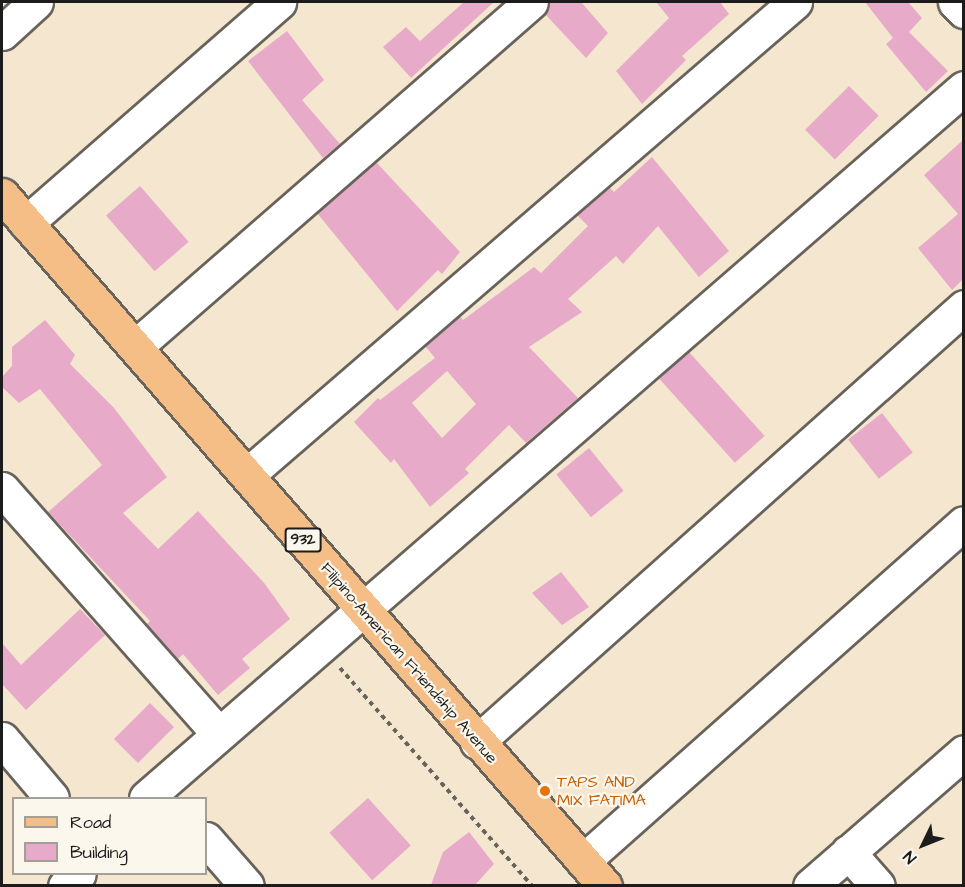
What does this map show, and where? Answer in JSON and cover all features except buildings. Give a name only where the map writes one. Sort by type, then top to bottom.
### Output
[{"type":"main road","name":"Filipino-American Friendship Avenue","points":[[2,195],[477,742],[605,885]]},
{"type":"street","points":[[2,33],[36,2]]},
{"type":"street","points":[[26,223],[279,2]]},
{"type":"street","points":[[135,347],[531,2]]},
{"type":"street","points":[[247,475],[795,2]]},
{"type":"street","points":[[955,2],[963,11]]},
{"type":"street","points":[[158,794],[219,734],[364,611],[963,88]]},
{"type":"street","points":[[477,742],[963,308]]},
{"type":"street","points":[[2,489],[219,734]]},
{"type":"street","points":[[583,861],[963,523]]},
{"type":"street","points":[[2,739],[51,797]]},
{"type":"street","points":[[810,885],[963,752]]},
{"type":"street","points":[[207,840],[247,885]]},
{"type":"street","points":[[848,852],[878,885]]},
{"type":"street","points":[[65,885],[77,875]]},
{"type":"path","points":[[322,647],[532,885]]},
{"type":"place","name":"TAPS AND MIX FATIMA","points":[[545,791]]}]
